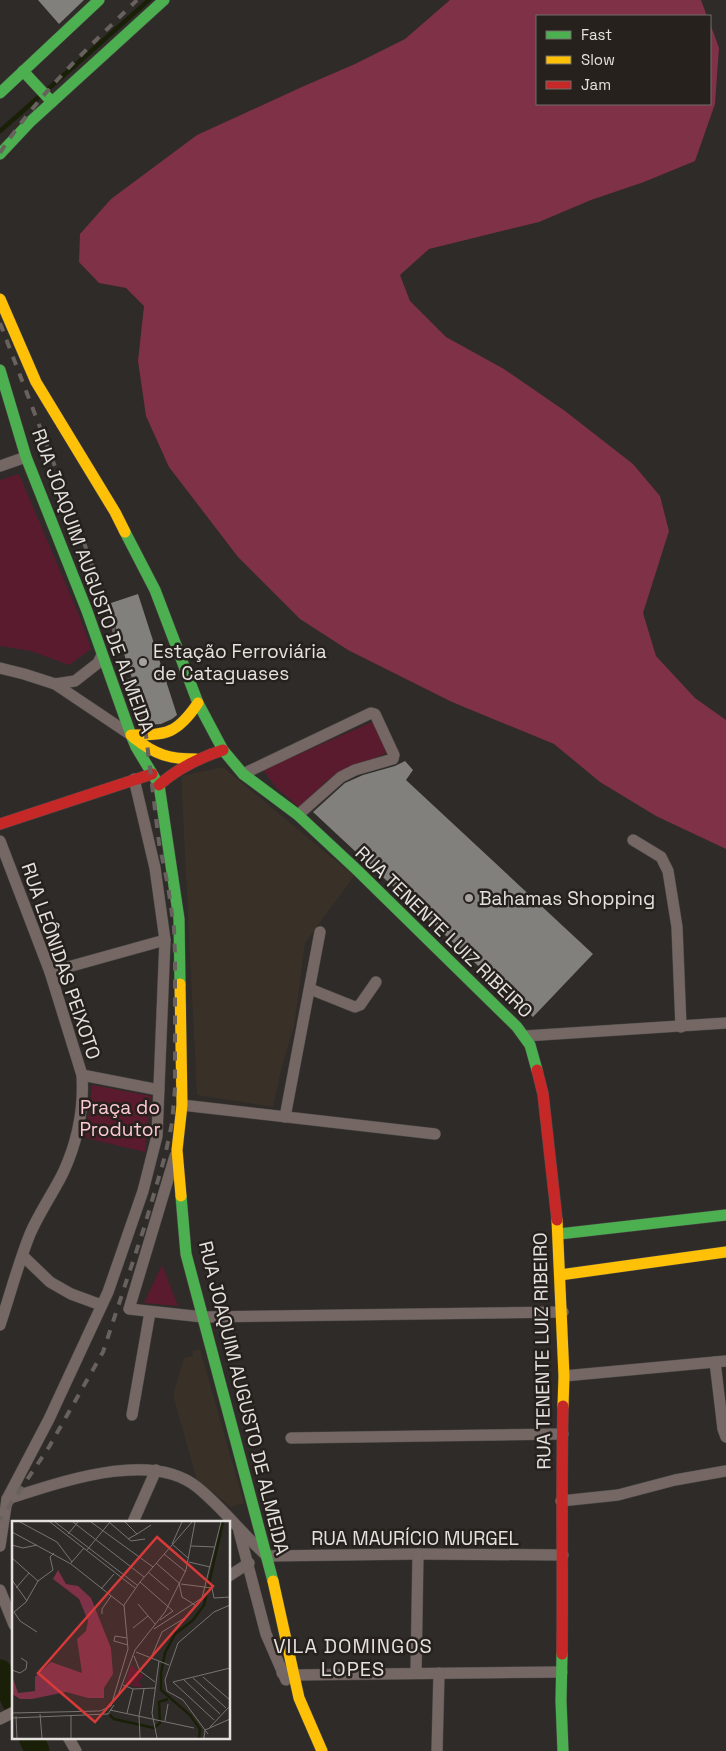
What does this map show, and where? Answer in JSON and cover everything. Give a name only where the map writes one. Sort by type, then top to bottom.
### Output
[{"type":"main road","points":[[0,93],[99,0]]},
{"type":"main road","points":[[0,154],[30,122],[164,0]]},
{"type":"main road","points":[[23,71],[52,102]]},
{"type":"main road","name":"RUA TENENTE LUIZ RIBEIRO","points":[[0,299],[36,382],[115,512],[155,590],[198,703],[223,750],[244,774],[298,815],[358,870],[525,1036],[530,1045],[543,1094],[560,1234],[564,1376],[561,1501],[563,1555],[562,1751]]},
{"type":"main road","name":"RUA JOAQUIM AUGUSTO DE ALMEIDA","points":[[0,370],[26,457],[70,565],[136,747],[143,776],[159,785],[179,919],[182,1105],[177,1150],[186,1254],[267,1556],[299,1698],[322,1751]]},
{"type":"main road","points":[[131,734],[162,734],[176,730],[188,719],[198,703]]},
{"type":"main road","points":[[131,734],[158,754],[172,759],[196,759]]},
{"type":"main road","points":[[159,785],[176,770],[196,759],[223,750]]},
{"type":"main road","points":[[0,824],[143,776]]},
{"type":"main road","points":[[560,1234],[726,1215]]},
{"type":"main road","points":[[560,1275],[726,1252]]},
{"type":"street","points":[[0,466],[26,457]]},
{"type":"street","points":[[56,684],[75,681],[98,663],[102,654]]},
{"type":"street","points":[[0,668],[56,684],[131,734]]},
{"type":"street","points":[[244,774],[371,713],[375,714],[394,755],[393,759],[355,770],[341,777],[298,815]]},
{"type":"street","points":[[0,1546],[4,1497],[48,1419],[108,1292],[143,1190],[157,1136],[164,940],[143,776]]},
{"type":"street","name":"RUA LEÔNIDAS PEIXOTO","points":[[0,840],[50,972],[82,1076],[159,1090]]},
{"type":"street","points":[[634,840],[661,857],[668,871],[677,927],[680,1027]]},
{"type":"street","points":[[285,1117],[320,932]]},
{"type":"street","points":[[50,972],[164,940]]},
{"type":"street","points":[[310,989],[356,1007],[360,1005],[376,982]]},
{"type":"street","points":[[525,1036],[726,1023]]},
{"type":"street","points":[[0,1326],[31,1234],[63,1172],[71,1152],[79,1120],[82,1076]]},
{"type":"street","points":[[182,1105],[435,1134]]},
{"type":"street","points":[[177,1150],[129,1309],[203,1317],[563,1312]]},
{"type":"street","points":[[23,1256],[50,1282],[70,1294],[101,1305]]},
{"type":"street","points":[[132,1415],[150,1312]]},
{"type":"street","points":[[564,1376],[720,1362],[723,1429],[726,1437]]},
{"type":"street","points":[[291,1438],[563,1434]]},
{"type":"street","points":[[4,1497],[99,1472],[156,1470],[178,1477],[195,1486],[222,1510],[238,1529],[267,1556]]},
{"type":"street","points":[[133,1521],[156,1470]]},
{"type":"street","points":[[561,1501],[618,1495],[675,1480],[726,1470]]},
{"type":"street","points":[[238,1529],[266,1634],[282,1673],[299,1698]]},
{"type":"street","points":[[416,1673],[418,1554]]},
{"type":"street","name":"RUA MAURÍCIO MURGEL","points":[[267,1556],[563,1555]]},
{"type":"street","points":[[230,1575],[248,1563]]},
{"type":"street","points":[[0,1590],[12,1620]]},
{"type":"street","points":[[282,1673],[294,1675],[562,1672]]},
{"type":"street","points":[[437,1751],[439,1673]]},
{"type":"street","points":[[0,1719],[12,1713]]},
{"type":"street","points":[[69,1738],[76,1751]]},
{"type":"shaded area","points":[[450,0],[701,0],[707,15],[536,15],[536,105],[711,105],[711,26],[719,48],[715,104],[695,161],[644,182],[591,200],[539,222],[429,249],[400,275],[410,301],[446,337],[504,369],[565,411],[633,464],[660,496],[669,531],[643,613],[656,656],[695,698],[726,720],[726,849],[656,816],[600,782],[554,744],[452,702],[348,650],[300,619],[238,557],[169,467],[146,416],[138,361],[144,306],[126,288],[99,283],[79,262],[80,234],[111,199],[197,135],[355,64],[405,39]]},
{"type":"shaded area","points":[[223,767],[354,876],[305,943],[294,1027],[282,1066],[273,1107],[197,1095],[181,776]]},
{"type":"shaded area","points":[[200,1349],[244,1503],[231,1507],[213,1492],[198,1484],[173,1395],[184,1358],[193,1356],[192,1351]]},
{"type":"green space","points":[[19,474],[81,620],[91,649],[69,665],[31,651],[0,646],[0,480]]},
{"type":"green space","points":[[374,721],[388,752],[326,781],[301,809],[277,788],[263,770]]},
{"type":"green space","name":"Praça do Produtor","points":[[92,1085],[151,1096],[145,1152],[86,1138]]},
{"type":"green space","points":[[162,1265],[178,1306],[144,1303]]},
{"type":"building","points":[[38,0],[84,0],[59,24]]},
{"type":"building","name":"Estação Ferroviária de Cataguases","points":[[138,594],[177,715],[161,724],[147,725],[108,604]]},
{"type":"building","name":"Bahamas Shopping","points":[[405,761],[413,770],[406,780],[593,954],[533,1017],[313,812],[345,783]]},
{"type":"waterway","points":[[47,90],[149,0]]},
{"type":"waterway","points":[[0,131],[41,95]]},
{"type":"waterway","points":[[0,1672],[12,1697]]},
{"type":"waterway","points":[[31,1738],[37,1751]]},
{"type":"railway","points":[[0,153],[47,91],[137,0]]},
{"type":"railway","points":[[0,323],[82,537],[141,716],[146,735],[159,843],[174,928],[175,957],[175,1088],[172,1123],[165,1156],[144,1228],[103,1352],[49,1447],[0,1520]]},
{"type":"traffic: fast","points":[[0,93],[99,0]]},
{"type":"traffic: fast","points":[[0,154],[30,122],[164,0]]},
{"type":"traffic: fast","points":[[23,71],[52,102]]},
{"type":"traffic: fast","points":[[0,370],[26,457],[87,611],[131,735],[136,747],[159,785],[179,919],[180,984]]},
{"type":"traffic: fast","points":[[125,532],[155,590],[198,703],[223,750],[243,774],[298,815],[357,870],[517,1027],[530,1045],[537,1070]]},
{"type":"traffic: fast","points":[[181,1196],[186,1254],[273,1581]]},
{"type":"traffic: fast","points":[[559,1234],[726,1215]]},
{"type":"traffic: fast","points":[[562,1654],[563,1751]]},
{"type":"traffic: slow","points":[[0,299],[36,382],[115,512],[125,532]]},
{"type":"traffic: slow","points":[[131,735],[170,731],[184,721],[198,703]]},
{"type":"traffic: slow","points":[[134,738],[163,755],[196,759]]},
{"type":"traffic: slow","points":[[180,984],[182,1105],[177,1150],[181,1196]]},
{"type":"traffic: slow","points":[[557,1220],[564,1376],[563,1406]]},
{"type":"traffic: slow","points":[[560,1275],[726,1252]]},
{"type":"traffic: slow","points":[[273,1581],[299,1698],[322,1751]]},
{"type":"traffic: jam","points":[[159,785],[189,764],[223,750]]},
{"type":"traffic: jam","points":[[0,824],[152,774]]},
{"type":"traffic: jam","points":[[537,1070],[543,1094],[557,1220]]},
{"type":"traffic: jam","points":[[562,1654],[563,1406]]},
{"type":"place","name":"Estação Ferroviária de Cataguases","points":[[143,662]]},
{"type":"place","name":"Bahamas Shopping","points":[[469,898]]},
{"type":"district","name":"VILA DOMINGOS LOPES","points":[[353,1658]]}]
